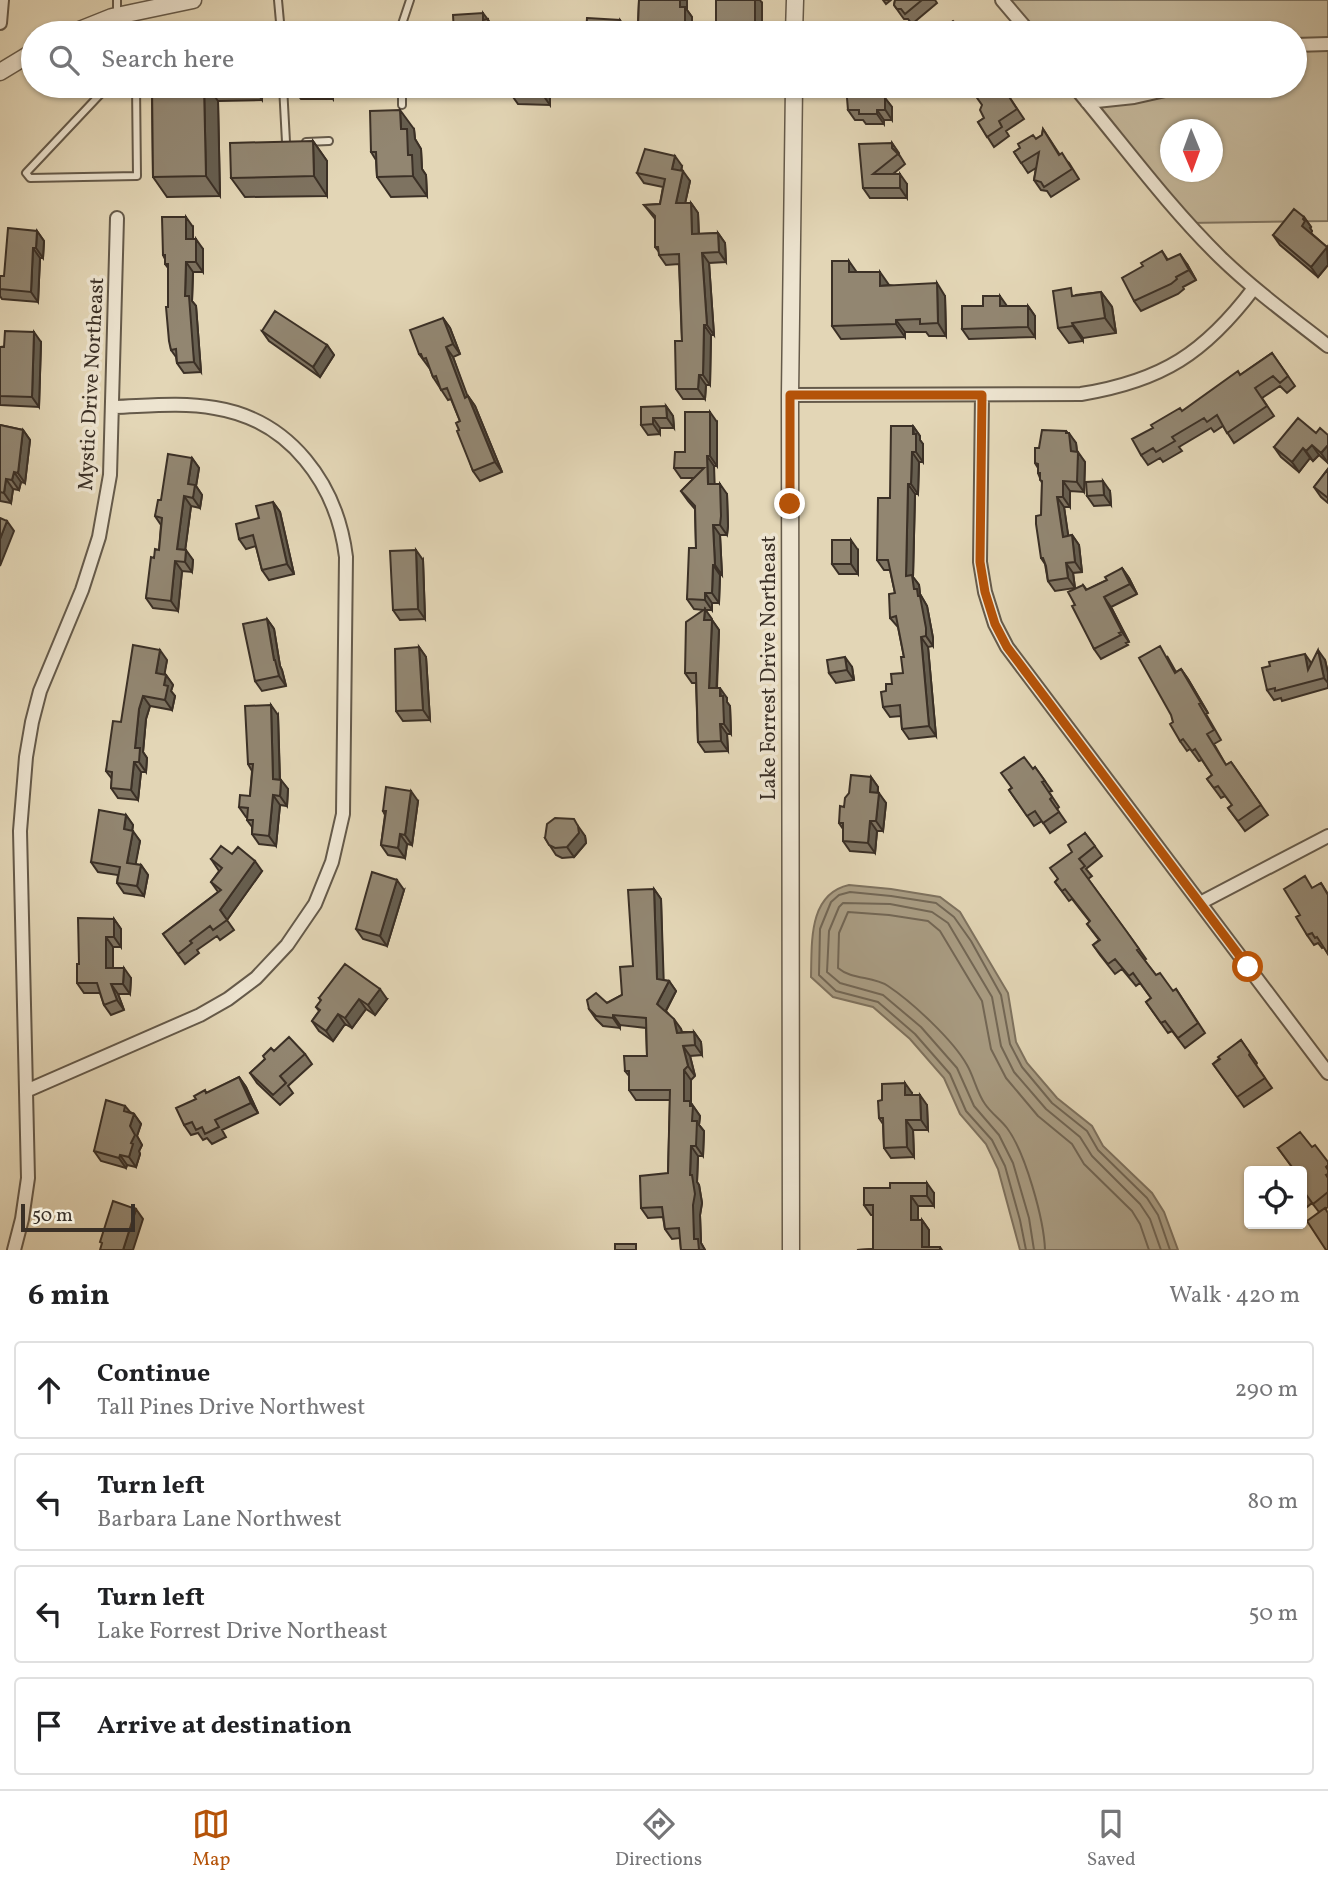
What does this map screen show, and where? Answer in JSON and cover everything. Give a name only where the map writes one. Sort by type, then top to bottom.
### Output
[{"type":"street","points":[[0,23],[2,0]]},
{"type":"street","points":[[97,21],[120,10],[193,0]]},
{"type":"street","points":[[794,21],[795,0]]},
{"type":"street","points":[[1002,0],[1020,21]]},
{"type":"street","points":[[1307,45],[1328,44]]},
{"type":"street","points":[[0,72],[21,59]]},
{"type":"street","name":"Lake Forrest Drive Northeast","points":[[791,1250],[790,395],[794,98]]},
{"type":"street","points":[[1084,98],[1189,224],[1254,288],[1328,346]]},
{"type":"street","points":[[1087,102],[1125,98]]},
{"type":"street","name":"Mystic Drive Northeast","points":[[14,1250],[28,1178],[20,831],[26,757],[40,691],[82,590],[99,537],[110,475],[114,407],[117,218]]},
{"type":"street","points":[[790,395],[1081,394],[1112,389],[1143,380],[1175,364],[1204,344],[1230,320],[1254,288]]},
{"type":"street","points":[[982,395],[980,562],[985,592],[995,624],[1007,647],[1328,1073]]},
{"type":"street","points":[[26,1091],[200,1015],[256,978],[287,945],[315,904],[332,862],[343,814],[346,557],[339,519],[325,485],[309,463],[289,443],[267,427],[242,415],[196,405],[114,407]]},
{"type":"street","points":[[1200,904],[1328,836]]},
{"type":"lane","points":[[278,0],[280,21]]},
{"type":"lane","points":[[403,21],[410,0]]},
{"type":"lane","points":[[97,98],[26,173],[30,178],[138,176],[136,98]]},
{"type":"lane","points":[[284,98],[286,142]]},
{"type":"lane","points":[[402,98],[402,105]]},
{"type":"lane","points":[[274,143],[328,141]]},
{"type":"shaded area","points":[[1009,0],[1328,0],[1328,221],[1187,223],[1091,98],[1307,98],[1307,21],[1027,21]]},
{"type":"water","points":[[849,885],[940,897],[960,912],[1008,993],[1016,1042],[1027,1063],[1057,1098],[1092,1126],[1103,1146],[1152,1193],[1164,1212],[1178,1250],[1020,1250],[998,1169],[986,1144],[960,1114],[944,1078],[910,1039],[873,1007],[833,997],[811,977],[813,935],[819,909],[826,898],[836,890]]},
{"type":"building","points":[[639,0],[680,0],[680,7],[685,7],[685,21],[638,21]]},
{"type":"building","points":[[716,0],[755,0],[755,21],[716,21]]},
{"type":"building","points":[[895,0],[922,0],[905,14],[894,5]]},
{"type":"building","points":[[483,13],[483,20],[488,21],[453,21],[453,15]]},
{"type":"building","points":[[587,18],[620,20],[620,21],[587,21]]},
{"type":"building","points":[[152,98],[204,98],[206,176],[153,177]]},
{"type":"building","points":[[847,98],[885,98],[885,110],[877,110],[877,114],[859,114],[859,110],[848,110]]},
{"type":"building","points":[[977,98],[1010,98],[1017,109],[999,121],[1002,127],[987,137],[978,122],[984,118],[980,110],[982,105]]},
{"type":"building","points":[[400,110],[401,129],[407,129],[408,155],[412,155],[413,176],[377,177],[376,152],[371,152],[370,111]]},
{"type":"building","points":[[1043,129],[1059,155],[1062,153],[1072,169],[1044,187],[1041,182],[1034,180],[1039,152],[1021,163],[1014,152],[1020,148],[1018,144],[1033,135],[1036,139],[1042,135]]},
{"type":"building","points":[[313,141],[314,176],[231,178],[230,143]]},
{"type":"building","points":[[892,143],[892,148],[898,154],[873,174],[900,174],[900,188],[863,188],[859,144]]},
{"type":"building","points":[[645,149],[675,156],[672,169],[683,171],[676,203],[691,203],[692,234],[718,233],[719,252],[702,253],[707,325],[704,325],[703,375],[699,375],[698,389],[676,389],[675,341],[682,341],[679,254],[659,255],[658,247],[655,247],[655,216],[644,205],[660,204],[665,179],[637,173]]},
{"type":"building","points":[[1294,209],[1304,217],[1302,226],[1327,247],[1311,267],[1273,235]]},
{"type":"building","points":[[162,217],[186,217],[186,239],[196,239],[196,262],[186,262],[185,296],[189,296],[194,362],[177,363],[176,349],[171,350],[169,341],[166,307],[168,264],[165,264],[163,255]]},
{"type":"building","points":[[8,228],[37,231],[36,248],[33,248],[31,292],[0,289],[0,276],[4,276]]},
{"type":"building","points":[[1162,251],[1167,260],[1180,254],[1189,270],[1176,277],[1171,284],[1134,301],[1122,278]]},
{"type":"building","points":[[832,261],[849,261],[849,272],[880,272],[880,286],[937,283],[938,323],[920,324],[920,319],[896,320],[896,324],[832,326]]},
{"type":"building","points":[[1071,288],[1072,296],[1101,292],[1105,318],[1058,328],[1053,291]]},
{"type":"building","points":[[983,296],[1000,296],[1000,306],[1028,306],[1028,327],[962,329],[962,306],[983,306]]},
{"type":"building","points":[[275,311],[327,345],[313,367],[262,331]]},
{"type":"building","points":[[443,318],[453,344],[446,347],[465,398],[468,396],[495,462],[473,471],[457,431],[459,430],[456,423],[460,421],[447,388],[441,390],[426,358],[423,359],[419,354],[410,330]]},
{"type":"building","points":[[5,331],[34,332],[32,397],[0,396],[0,347],[4,347]]},
{"type":"building","points":[[1272,353],[1288,376],[1280,383],[1273,376],[1255,388],[1267,406],[1227,433],[1217,415],[1207,422],[1204,418],[1172,437],[1175,441],[1156,452],[1153,448],[1141,455],[1132,439],[1153,428],[1151,425],[1180,408],[1182,411],[1238,371],[1240,375]]},
{"type":"building","points":[[666,406],[667,418],[653,418],[653,424],[641,425],[641,407]]},
{"type":"building","points":[[685,412],[710,412],[708,484],[720,484],[720,525],[713,525],[715,565],[712,593],[705,593],[705,600],[687,599],[689,548],[696,548],[695,506],[681,491],[704,468],[674,468],[675,452],[685,452]]},
{"type":"building","points":[[1298,418],[1316,433],[1320,428],[1328,435],[1328,445],[1321,453],[1312,445],[1306,451],[1303,448],[1292,462],[1274,447]]},
{"type":"building","points":[[0,425],[23,430],[18,473],[14,472],[12,480],[6,479],[4,493],[0,492]]},
{"type":"building","points":[[891,426],[913,426],[913,434],[916,434],[916,452],[912,452],[911,484],[908,484],[906,576],[912,575],[914,589],[917,589],[920,596],[926,628],[926,636],[921,637],[929,726],[902,729],[900,705],[883,707],[881,692],[886,691],[886,684],[892,684],[891,674],[903,673],[901,657],[904,657],[896,616],[890,618],[889,594],[895,593],[888,560],[877,560],[878,498],[890,498]]},
{"type":"building","points":[[1042,430],[1066,431],[1069,433],[1071,451],[1078,452],[1077,482],[1063,481],[1063,497],[1057,497],[1063,537],[1072,535],[1075,562],[1066,563],[1068,578],[1048,581],[1046,566],[1041,558],[1036,524],[1036,516],[1041,515],[1042,481],[1038,464],[1035,463],[1035,448],[1039,448]]},
{"type":"building","points":[[168,454],[192,458],[188,484],[195,485],[193,498],[184,496],[177,549],[186,550],[185,562],[175,561],[171,601],[146,598],[151,557],[154,558],[155,549],[159,550],[162,518],[155,516],[158,500],[161,500]]},
{"type":"building","points":[[1328,469],[1328,498],[1314,487]]},
{"type":"building","points":[[1103,481],[1104,495],[1087,496],[1086,482]]},
{"type":"building","points":[[273,502],[287,564],[262,570],[253,535],[239,539],[236,524],[259,518],[256,506]]},
{"type":"building","points":[[0,518],[7,521],[0,539]]},
{"type":"building","points":[[832,540],[851,540],[851,564],[832,564]]},
{"type":"building","points":[[416,550],[418,609],[393,610],[390,551]]},
{"type":"building","points":[[1122,568],[1130,584],[1104,597],[1122,632],[1119,633],[1121,635],[1094,649],[1072,606],[1075,605],[1068,592],[1083,585],[1086,590],[1107,580],[1105,577]]},
{"type":"building","points":[[705,609],[704,620],[712,620],[709,688],[720,688],[724,724],[720,724],[721,741],[698,742],[696,673],[685,673],[686,622]]},
{"type":"building","points":[[267,619],[279,676],[255,681],[243,624]]},
{"type":"building","points":[[133,645],[160,650],[156,673],[166,675],[164,685],[168,686],[165,700],[143,696],[135,748],[140,748],[139,762],[134,762],[131,790],[111,788],[112,772],[106,771],[113,721],[121,722]]},
{"type":"building","points":[[1160,646],[1175,673],[1181,669],[1201,703],[1199,704],[1214,730],[1207,734],[1226,765],[1231,762],[1261,805],[1238,821],[1228,808],[1232,805],[1218,786],[1214,788],[1207,779],[1212,775],[1195,749],[1192,751],[1183,739],[1180,741],[1170,724],[1173,722],[1171,715],[1139,658]]},
{"type":"building","points":[[419,647],[423,710],[396,711],[395,649]]},
{"type":"building","points":[[1318,650],[1324,678],[1275,691],[1275,688],[1267,690],[1262,668],[1270,666],[1269,662],[1305,654],[1308,670]]},
{"type":"building","points":[[845,657],[847,670],[829,673],[827,660]]},
{"type":"building","points":[[271,705],[273,779],[281,780],[280,796],[273,795],[269,836],[252,834],[253,820],[247,820],[248,808],[239,807],[240,795],[250,796],[253,764],[248,764],[245,706]]},
{"type":"building","points":[[1024,757],[1045,781],[1042,782],[1059,812],[1043,823],[1035,811],[1027,816],[1001,773]]},
{"type":"building","points":[[851,775],[871,777],[870,792],[879,793],[876,821],[870,821],[868,843],[843,841],[843,823],[839,823],[840,806],[844,807],[849,793]]},
{"type":"building","points":[[386,787],[411,791],[405,835],[400,834],[398,848],[381,845]]},
{"type":"building","points":[[99,810],[126,815],[124,829],[133,831],[127,863],[141,865],[137,886],[117,883],[120,867],[91,862]]},
{"type":"building","points":[[555,818],[574,819],[578,826],[579,833],[567,847],[555,848],[549,845],[545,838],[547,824]]},
{"type":"building","points":[[1085,833],[1095,846],[1079,859],[1085,866],[1081,869],[1139,949],[1137,950],[1156,975],[1160,973],[1173,991],[1176,989],[1198,1023],[1178,1038],[1165,1021],[1161,1023],[1146,1002],[1151,998],[1133,973],[1129,976],[1115,959],[1108,964],[1093,945],[1100,940],[1087,924],[1090,921],[1065,889],[1062,891],[1055,882],[1058,879],[1050,868],[1072,852],[1068,845]]},
{"type":"building","points":[[221,846],[232,854],[238,847],[255,861],[220,910],[227,920],[213,930],[210,926],[178,954],[163,934],[221,890],[211,882],[222,868],[211,859]]},
{"type":"building","points":[[372,872],[397,880],[380,936],[356,929]]},
{"type":"building","points":[[1305,876],[1312,888],[1321,883],[1328,895],[1328,954],[1317,937],[1312,933],[1307,935],[1296,917],[1300,915],[1284,889]]},
{"type":"building","points":[[654,889],[657,979],[669,981],[657,1004],[674,1019],[677,1033],[694,1032],[695,1045],[683,1046],[688,1066],[684,1070],[684,1101],[690,1101],[690,1106],[693,1106],[692,1121],[697,1121],[696,1146],[691,1146],[690,1175],[695,1194],[694,1239],[698,1239],[699,1250],[681,1250],[679,1228],[665,1229],[662,1207],[641,1208],[640,1176],[668,1173],[670,1090],[629,1090],[629,1071],[625,1071],[624,1056],[647,1056],[646,1018],[596,1016],[589,1009],[587,1000],[596,993],[607,1003],[622,995],[620,967],[633,966],[628,890]]},
{"type":"building","points":[[78,918],[114,919],[114,937],[106,937],[106,968],[124,968],[123,984],[111,984],[117,1000],[104,1005],[97,983],[77,983]]},
{"type":"building","points":[[345,964],[380,989],[368,1005],[359,999],[345,1018],[338,1014],[326,1031],[312,1021],[320,1010],[316,1007],[321,1000],[319,998]]},
{"type":"building","points":[[289,1037],[305,1054],[280,1076],[286,1083],[273,1095],[250,1073],[265,1059],[263,1056],[271,1048],[274,1051]]},
{"type":"building","points":[[1241,1040],[1265,1078],[1237,1097],[1213,1064]]},
{"type":"building","points":[[239,1077],[251,1103],[215,1120],[219,1127],[205,1134],[202,1127],[196,1130],[192,1122],[184,1125],[176,1108],[196,1099],[194,1096],[205,1090],[206,1093]]},
{"type":"building","points":[[905,1083],[905,1095],[920,1095],[921,1120],[906,1120],[907,1147],[884,1148],[883,1118],[879,1118],[878,1101],[882,1100],[882,1084]]},
{"type":"building","points":[[106,1100],[125,1106],[124,1111],[134,1114],[130,1126],[135,1135],[129,1157],[120,1155],[119,1158],[94,1151]]},
{"type":"building","points":[[1300,1132],[1312,1147],[1315,1145],[1328,1162],[1328,1192],[1313,1204],[1307,1196],[1307,1166],[1291,1166],[1278,1148]]},
{"type":"building","points":[[890,1183],[927,1183],[927,1196],[911,1196],[911,1220],[922,1220],[922,1247],[940,1247],[940,1250],[857,1250],[873,1249],[873,1205],[864,1205],[864,1188],[890,1188]]},
{"type":"building","points":[[113,1201],[136,1209],[123,1250],[100,1250],[100,1242]]},
{"type":"building","points":[[1325,1208],[1328,1213],[1328,1250],[1326,1250],[1307,1221]]},
{"type":"building","points":[[615,1244],[636,1244],[636,1250],[615,1250]]},
{"type":"route","points":[[790,504],[790,395],[982,395],[980,562],[985,592],[995,624],[1007,647],[1248,967]]}]
